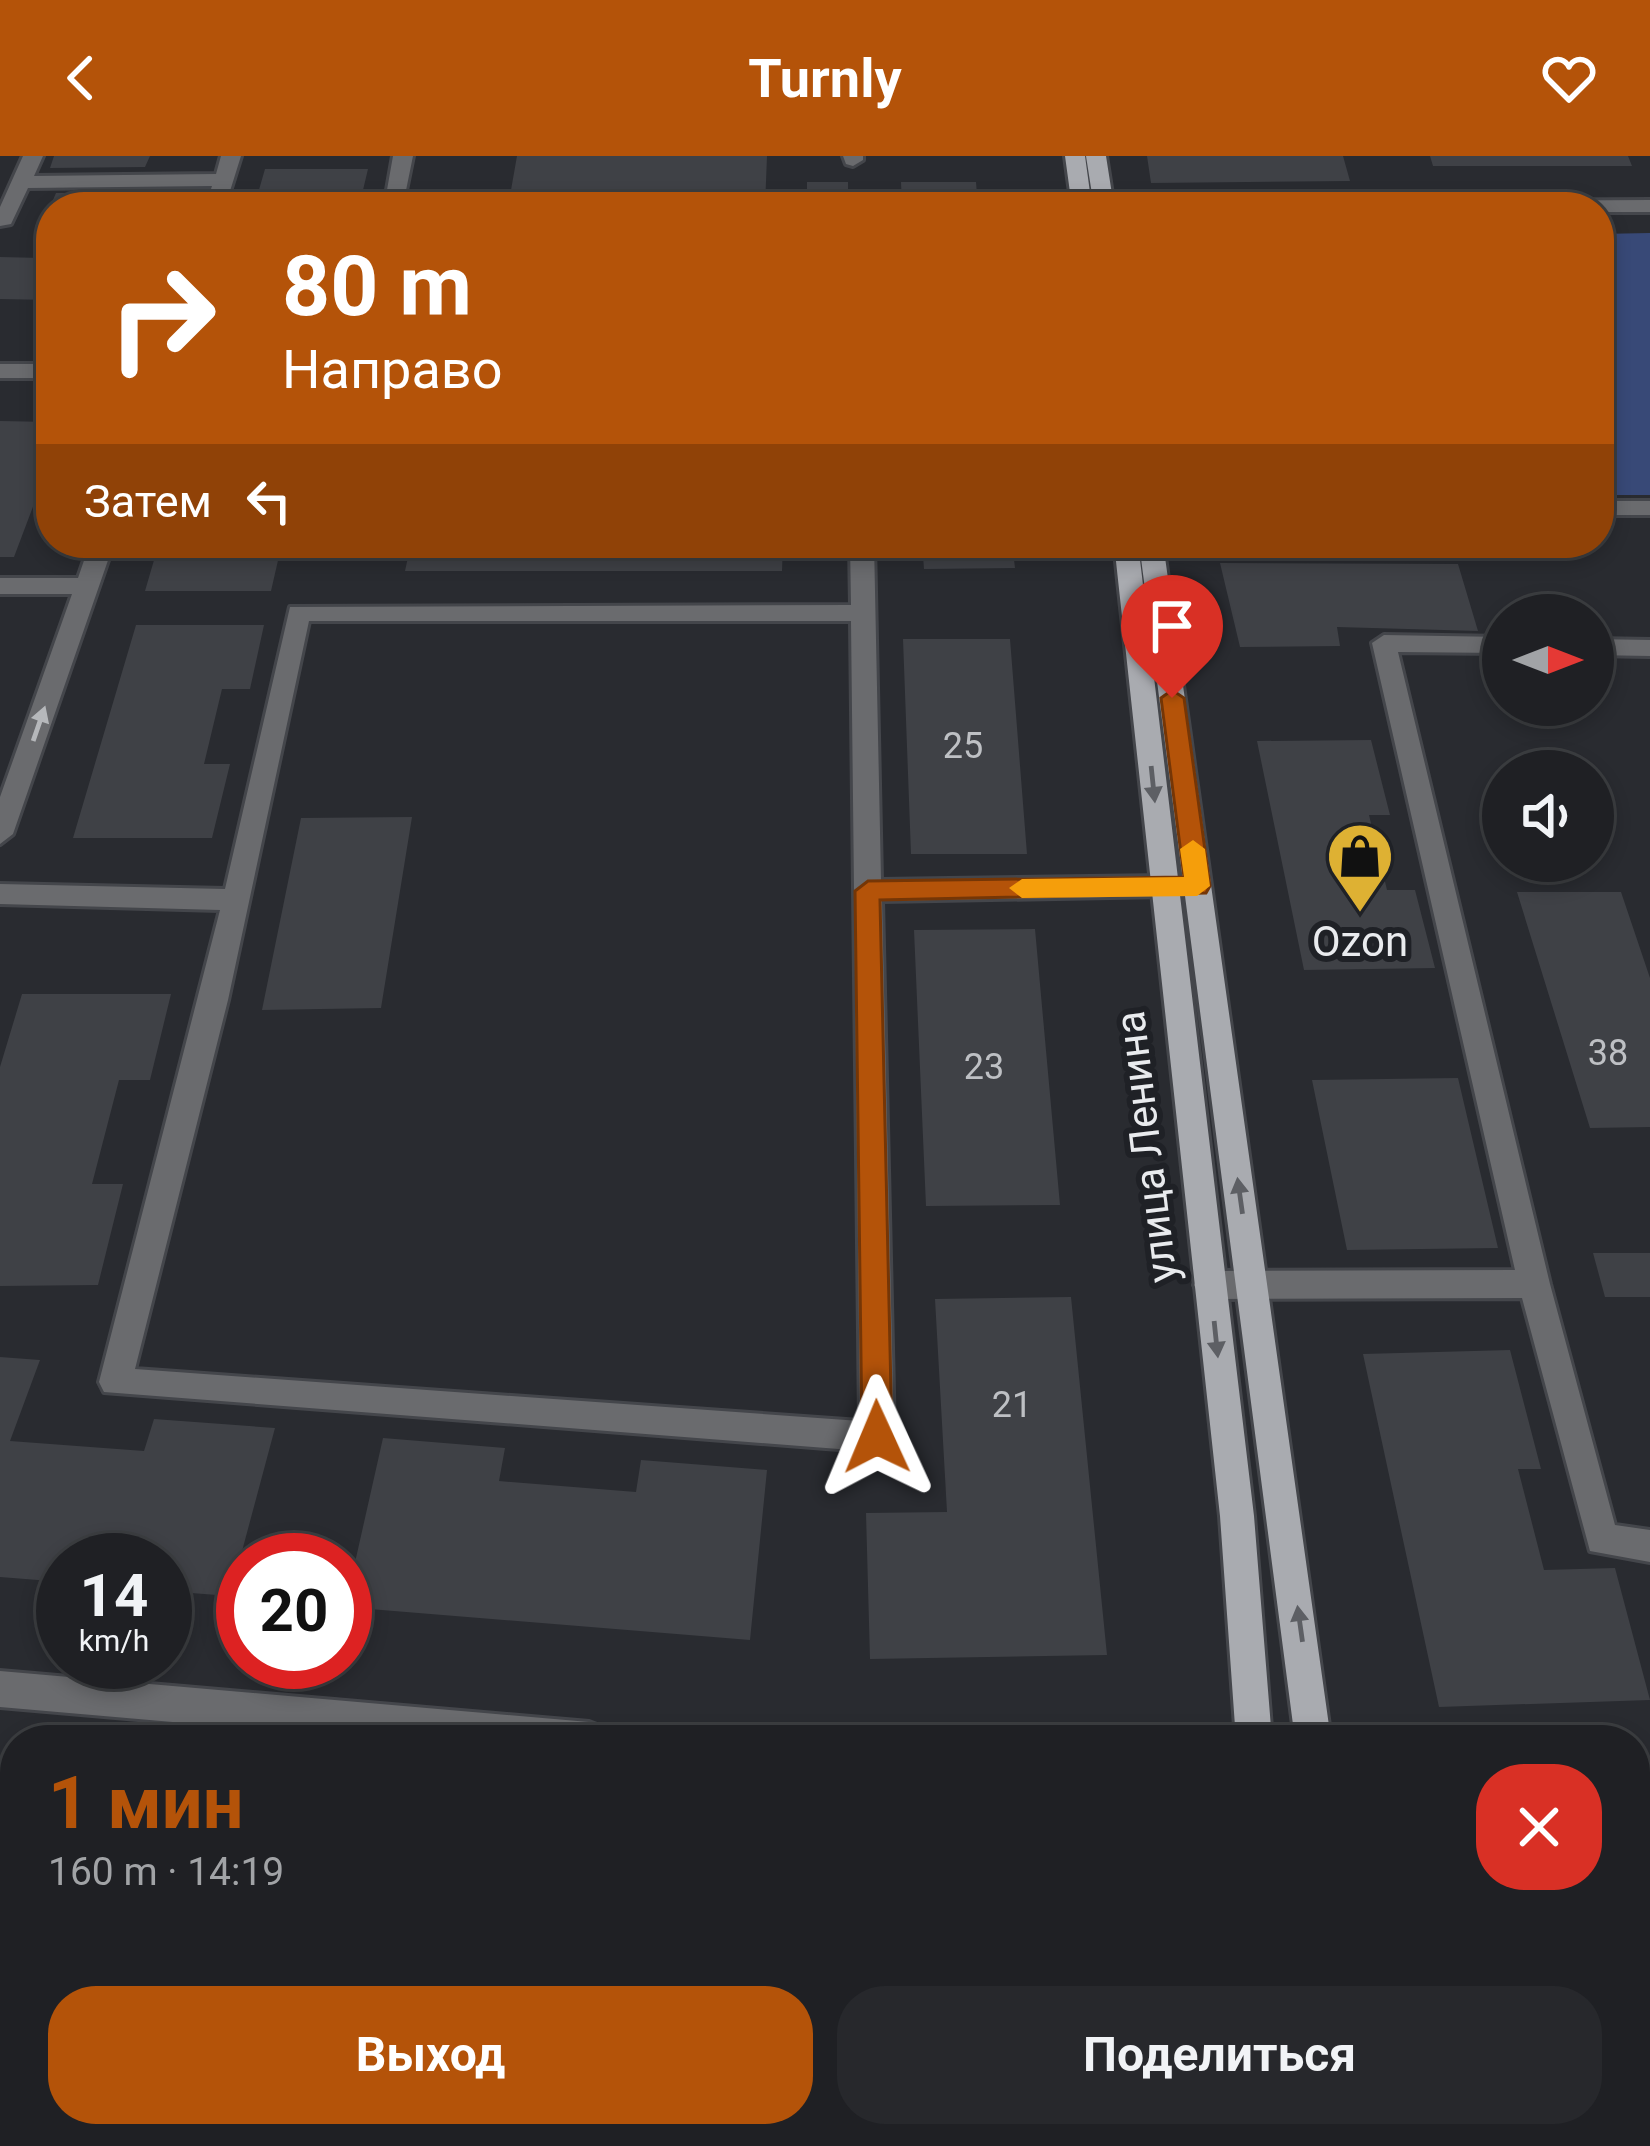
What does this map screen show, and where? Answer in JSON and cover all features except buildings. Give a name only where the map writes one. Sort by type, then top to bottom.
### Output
[{"type":"main road","points":[[1076,156],[1080,192]]},
{"type":"main road","points":[[1096,156],[1102,192]]},
{"type":"main road","name":"улица Ленина","points":[[1128,558],[1237,1516],[1253,1725]]},
{"type":"main road","points":[[1153,558],[1311,1725]]},
{"type":"main road","points":[[1165,886],[1197,886]]},
{"type":"street","points":[[0,220],[33,156]]},
{"type":"street","points":[[220,192],[231,156]]},
{"type":"street","points":[[396,192],[404,156]]},
{"type":"street","points":[[21,182],[224,179]]},
{"type":"street","points":[[1614,206],[1650,206]]},
{"type":"street","points":[[0,370],[36,371]]},
{"type":"street","points":[[1614,508],[1650,508]]},
{"type":"street","points":[[0,834],[97,558]]},
{"type":"street","points":[[862,558],[877,1437],[115,1382],[236,900],[299,613],[863,613]]},
{"type":"street","points":[[0,586],[87,586]]},
{"type":"street","points":[[1482,645],[1384,643],[1534,1284],[1602,1539],[1650,1546]]},
{"type":"street","points":[[1614,647],[1650,648]]},
{"type":"street","points":[[868,891],[1165,886]]},
{"type":"street","points":[[0,894],[236,900]]},
{"type":"street","points":[[1210,1286],[1252,1282],[1534,1284]]},
{"type":"street","points":[[0,1689],[416,1725]]},
{"type":"shaded area","points":[[1650,233],[1650,495],[1614,495],[1614,234]]},
{"type":"slow traffic","points":[[1022,888],[1197,886],[1193,849]]},
{"type":"place","name":"Ozon","points":[[1360,915]]},
{"type":"route","points":[[877,1437],[868,891],[1197,886],[1172,698]]}]
